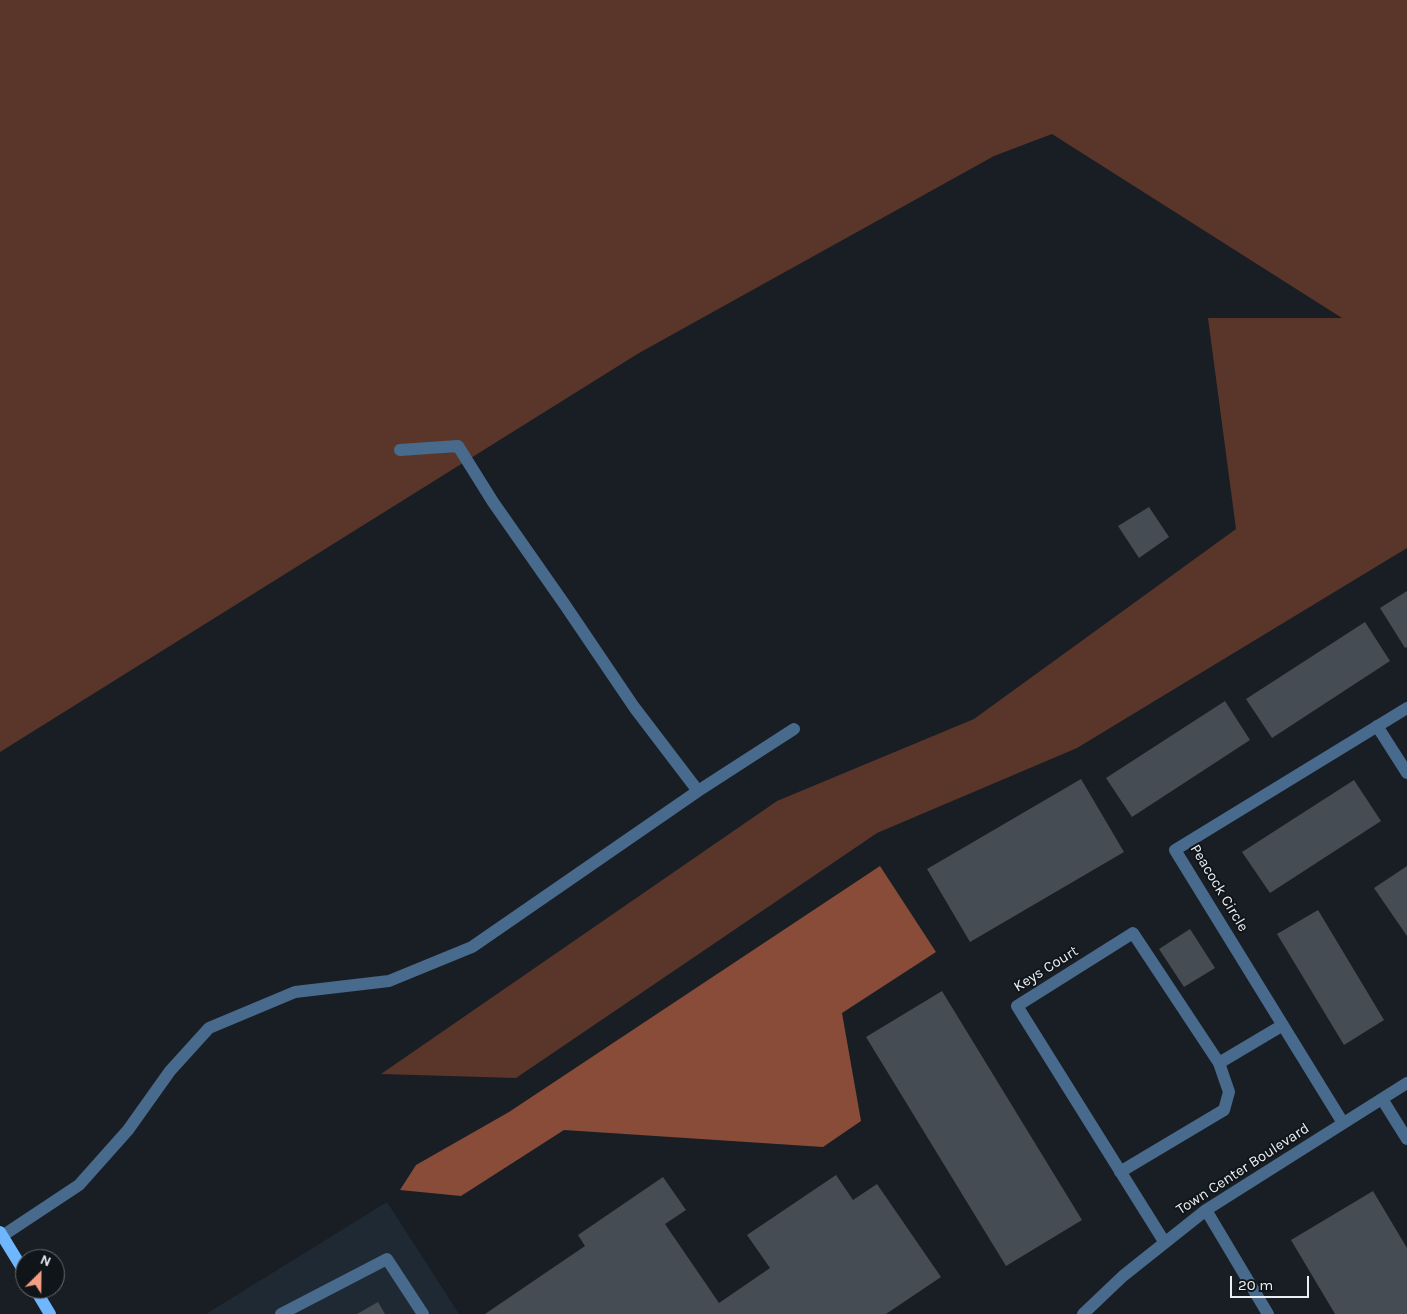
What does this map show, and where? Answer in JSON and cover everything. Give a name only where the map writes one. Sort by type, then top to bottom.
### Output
[{"type":"main road","points":[[1,1234],[15,1257]]},
{"type":"main road","points":[[41,1299],[50,1314]]},
{"type":"street","points":[[400,450],[458,446],[492,502],[634,707],[698,790]]},
{"type":"street","name":"Peacock Circle","points":[[1343,1123],[1175,850],[1407,708]]},
{"type":"street","points":[[1377,726],[1407,773]]},
{"type":"street","points":[[1,1234],[79,1185],[128,1130],[170,1071],[209,1028],[295,992],[390,980],[472,947],[698,790],[794,729]]},
{"type":"street","name":"Keys Court","points":[[1164,1243],[1017,1006],[1133,933],[1219,1063]]},
{"type":"street","points":[[1120,1172],[1224,1110],[1229,1092],[1219,1063],[1283,1025]]},
{"type":"street","name":"Town Center Boulevard","points":[[1083,1314],[1123,1276],[1206,1210],[1407,1083]]},
{"type":"street","points":[[1382,1099],[1407,1139]]},
{"type":"street","points":[[1206,1210],[1268,1314]]},
{"type":"street","points":[[281,1314],[387,1259],[423,1314]]},
{"type":"shaded area","points":[[0,0],[1407,0],[1407,548],[1077,748],[877,833],[516,1078],[381,1074],[777,801],[974,719],[1236,529],[1208,318],[1342,318],[1052,134],[994,156],[639,353],[0,752]]},
{"type":"shaded area","points":[[880,866],[936,952],[842,1013],[861,1121],[823,1147],[564,1130],[461,1196],[400,1190],[416,1165],[509,1112]]},
{"type":"shaded area","points":[[387,1202],[459,1314],[206,1314]]},
{"type":"building","points":[[1149,507],[1169,537],[1139,558],[1118,526]]},
{"type":"building","points":[[1407,591],[1407,647],[1405,648],[1380,608]]},
{"type":"building","points":[[1365,622],[1390,661],[1272,738],[1246,699]]},
{"type":"building","points":[[1225,701],[1250,740],[1132,817],[1106,778]]},
{"type":"building","points":[[1081,779],[1124,852],[970,942],[927,869]]},
{"type":"building","points":[[1354,780],[1381,821],[1270,893],[1242,852]]},
{"type":"building","points":[[1407,866],[1407,936],[1374,888]]},
{"type":"building","points":[[1318,910],[1384,1020],[1344,1045],[1277,934]]},
{"type":"building","points":[[1190,929],[1215,968],[1184,987],[1159,949]]},
{"type":"building","points":[[942,991],[1082,1220],[1006,1266],[866,1037]]},
{"type":"building","points":[[836,1175],[853,1200],[877,1184],[941,1277],[886,1314],[485,1314],[585,1246],[578,1235],[663,1177],[686,1210],[665,1224],[719,1303],[770,1268],[747,1235]]},
{"type":"building","points":[[1373,1191],[1407,1248],[1407,1314],[1335,1314],[1291,1240]]},
{"type":"building","points":[[378,1302],[385,1314],[357,1314]]}]
